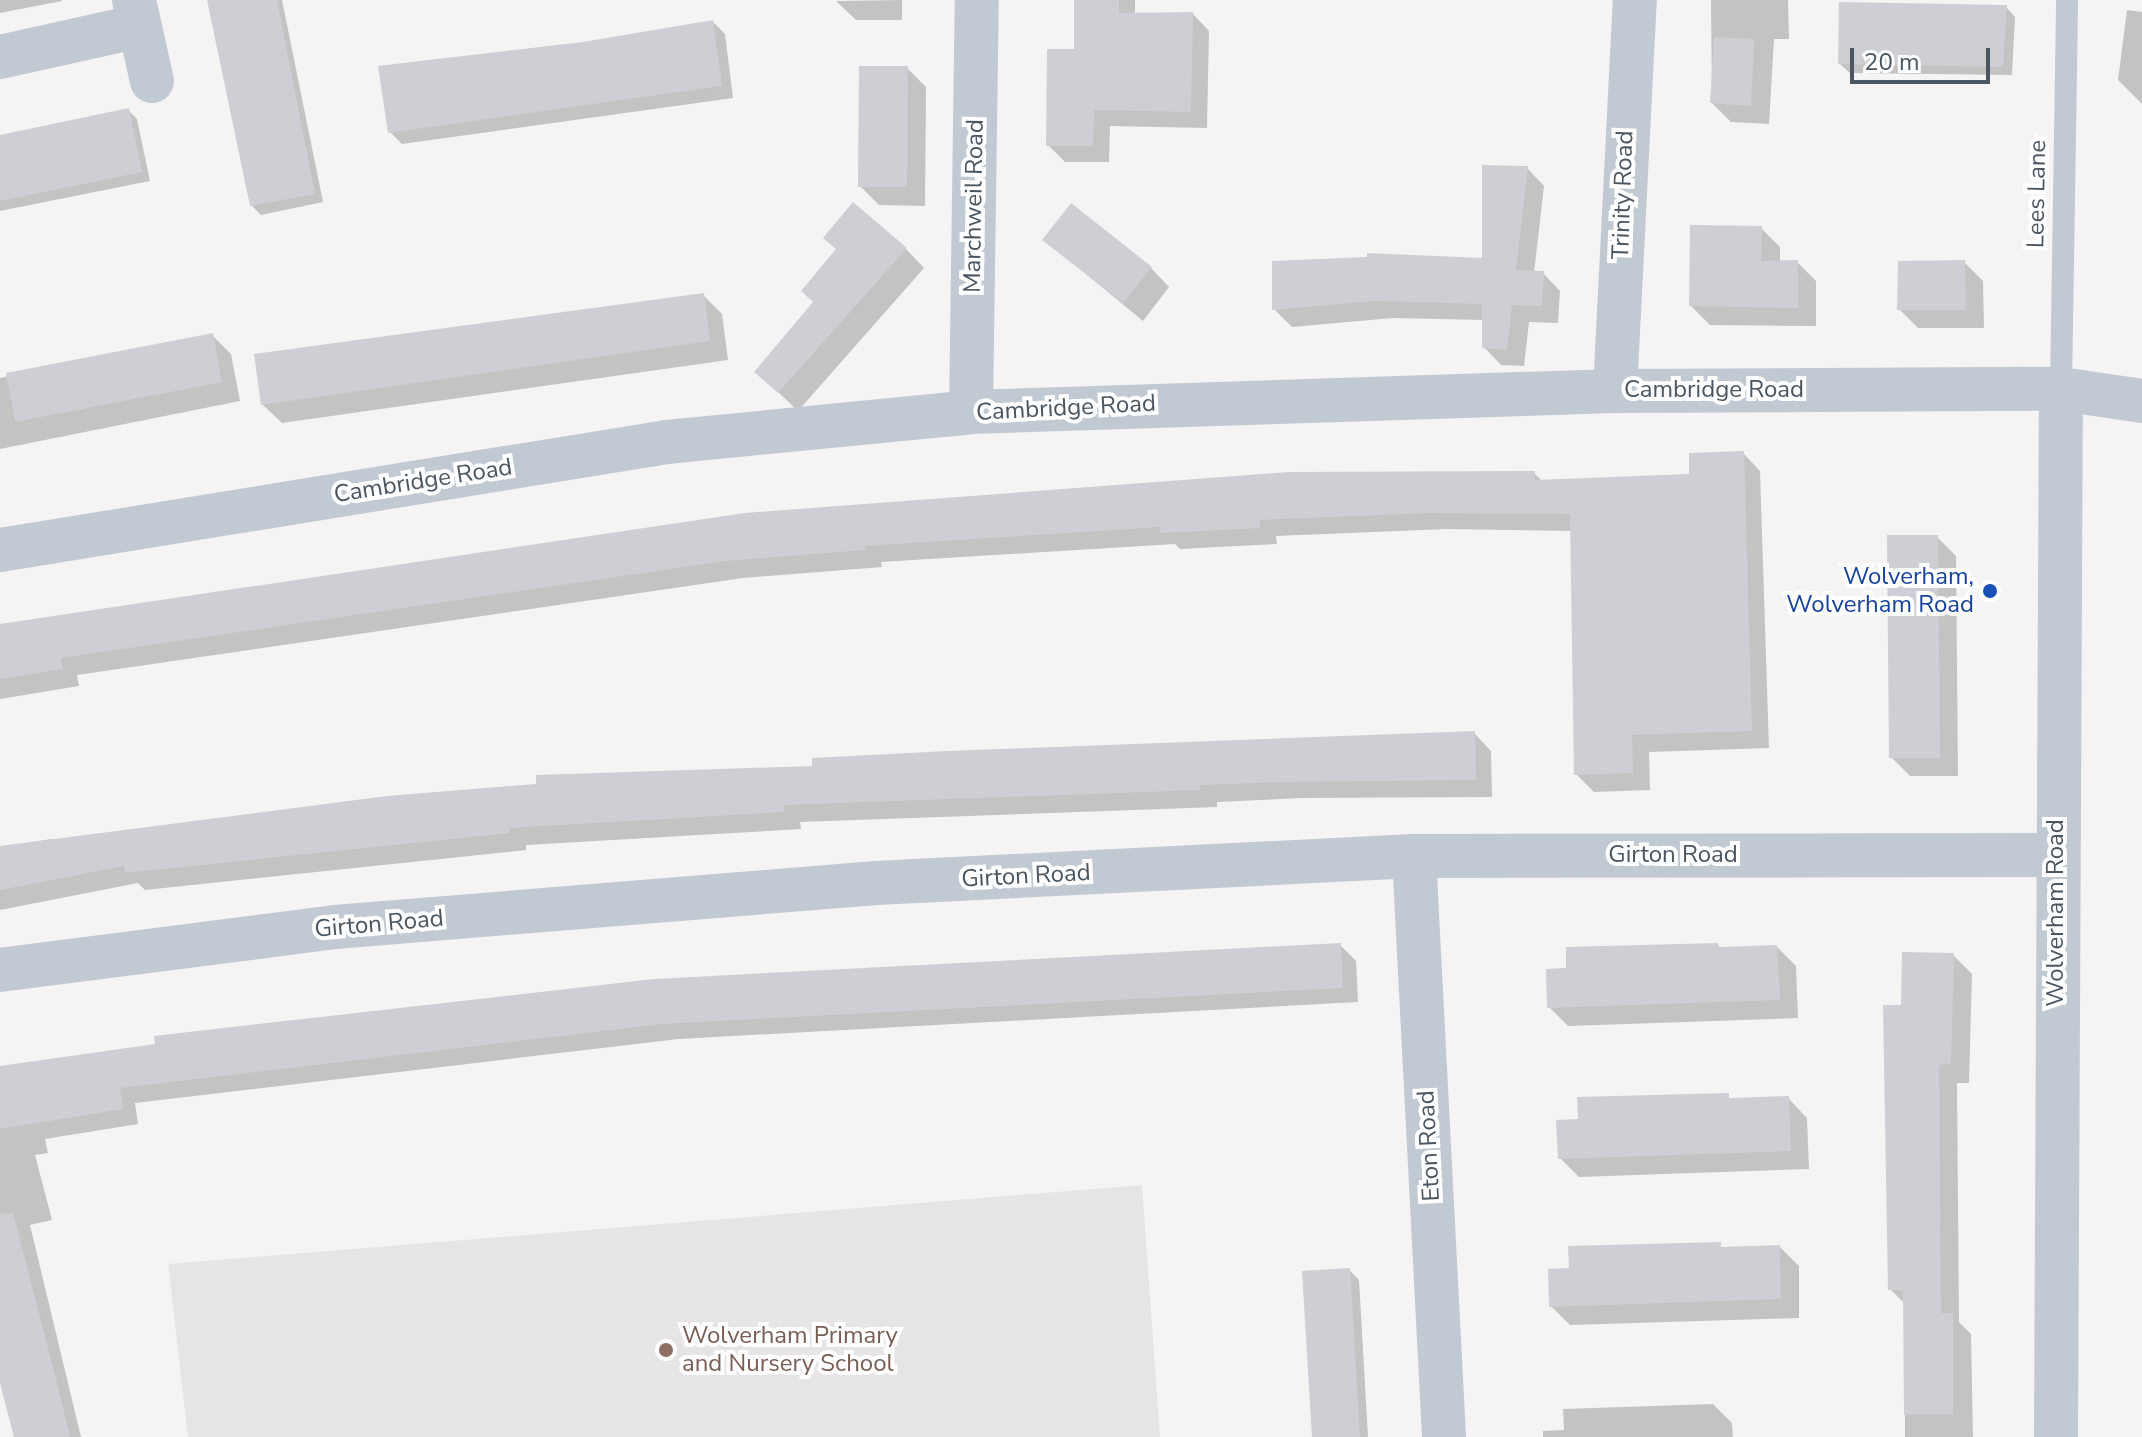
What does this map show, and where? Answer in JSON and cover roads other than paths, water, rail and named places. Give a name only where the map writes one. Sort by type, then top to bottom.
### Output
[{"type":"street","name":"Marchweil Road","points":[[971,412],[977,0]]},
{"type":"street","name":"Trinity Road","points":[[1615,391],[1635,0]]},
{"type":"street","points":[[0,57],[137,13],[152,81]]},
{"type":"street","name":"Cambridge Road","points":[[0,550],[667,442],[971,412],[1615,391],[2061,389],[2142,401]]},
{"type":"street","name":"Wolverham Road","points":[[2056,1437],[2055,855],[2061,389]]},
{"type":"street","name":"Girton Road","points":[[0,970],[335,927],[876,883],[1414,856],[2055,855]]},
{"type":"street","name":"Eton Road","points":[[1414,856],[1444,1437]]},
{"type":"lane","name":"Lees Lane","points":[[2061,389],[2067,0]]},
{"type":"place","name":"Wolverham, Wolverham Road","points":[[1990,591]]},
{"type":"place","name":"Wolverham Primary and Nursery School","points":[[666,1350]]}]
